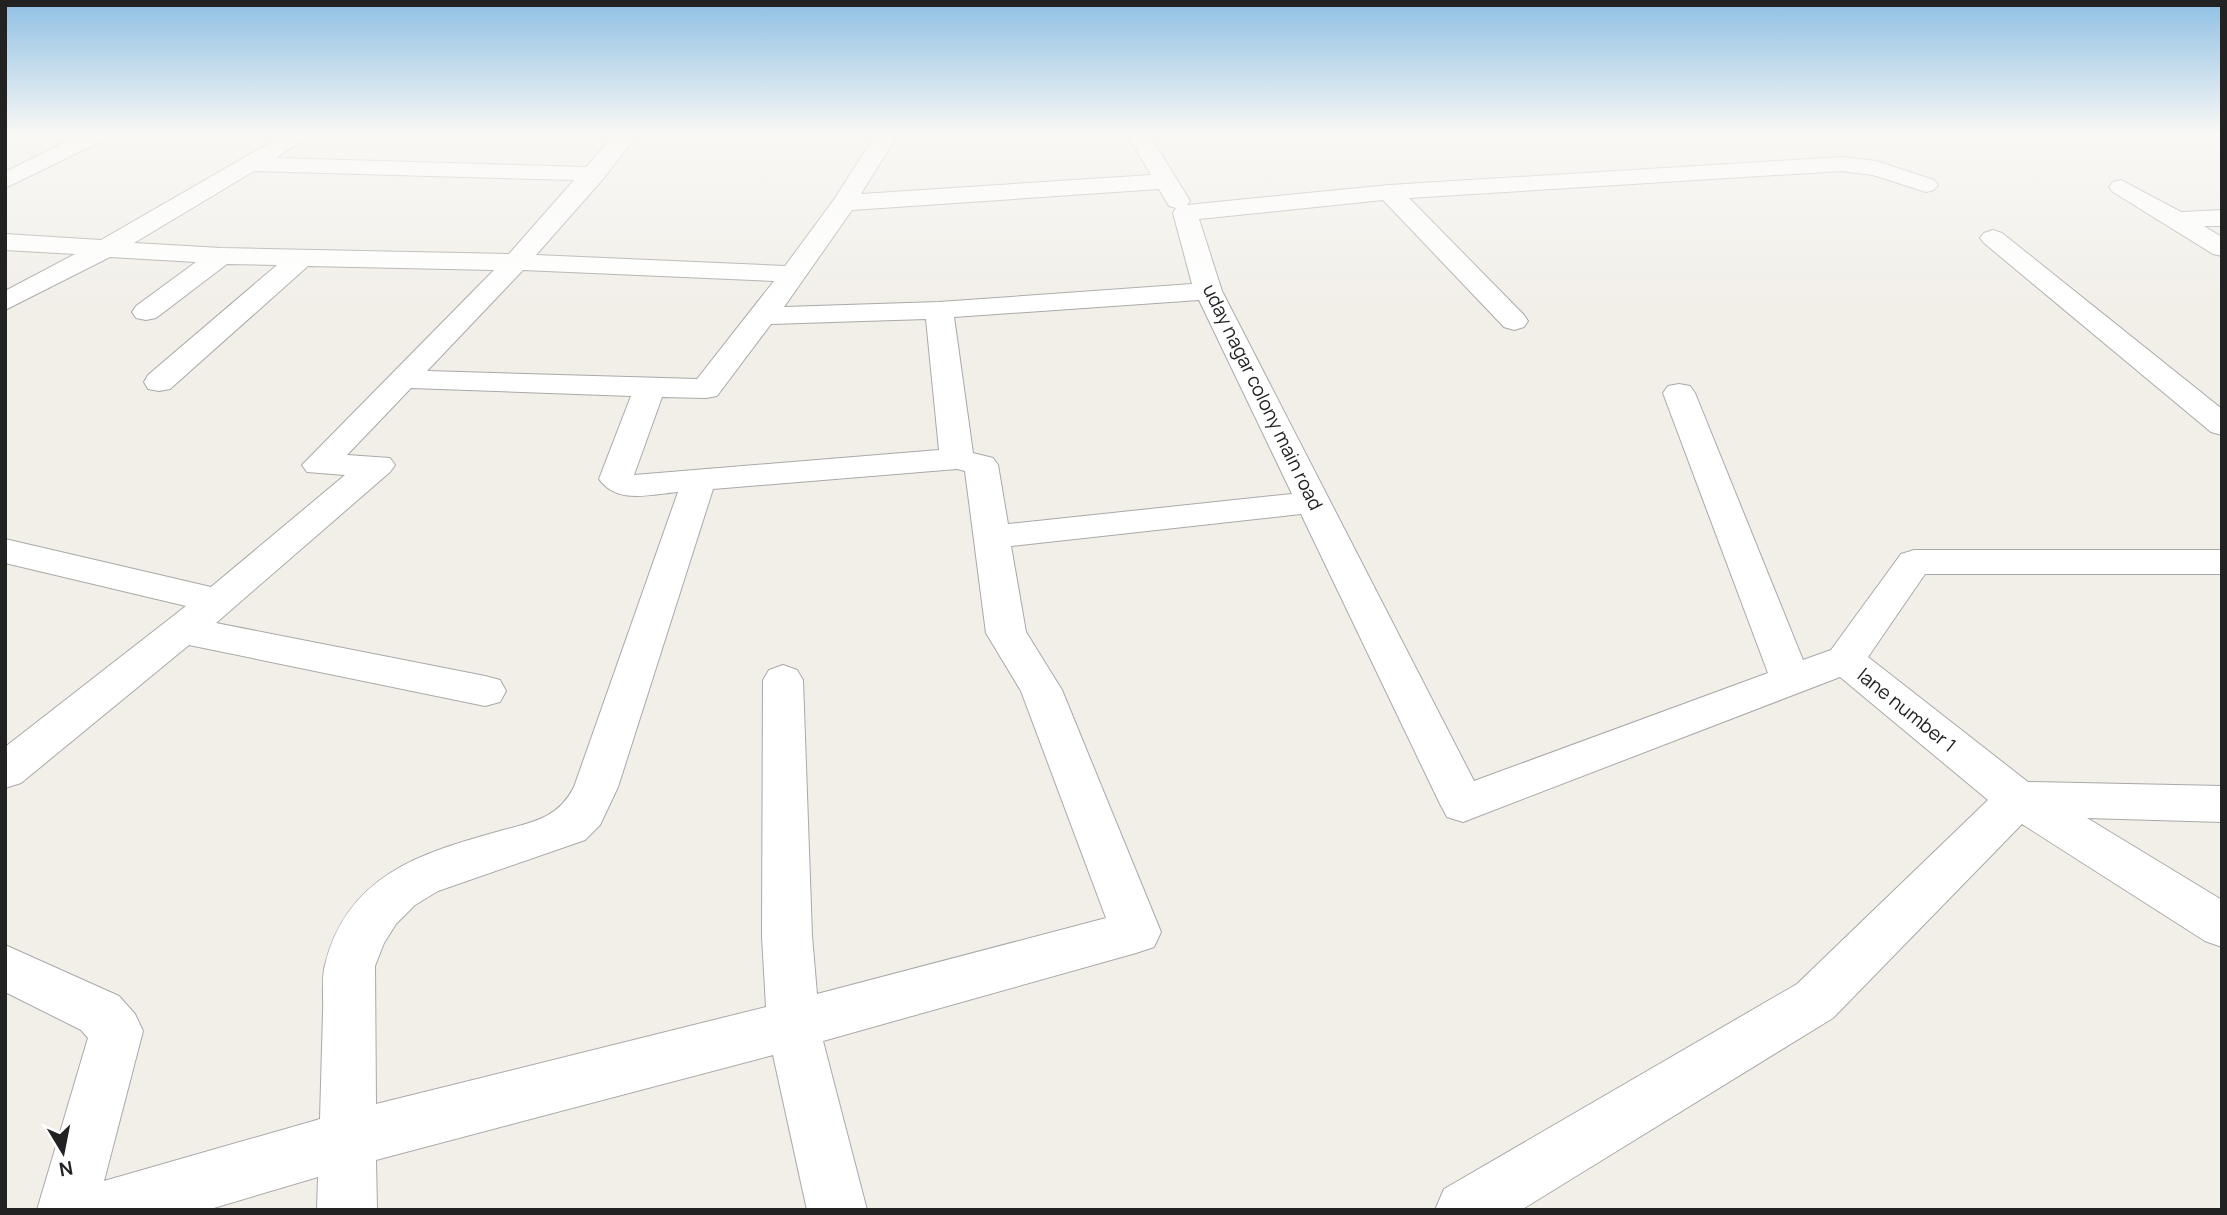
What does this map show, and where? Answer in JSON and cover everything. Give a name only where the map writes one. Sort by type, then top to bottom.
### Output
[{"type":"street","points":[[5,302],[103,250],[204,191]]},
{"type":"street","points":[[5,771],[183,630],[378,465],[319,466],[516,262],[580,191]]},
{"type":"street","points":[[405,379],[706,389],[764,316],[852,191]]},
{"type":"street","points":[[844,203],[1023,191]]},
{"type":"street","name":"uday nagar colony main road","points":[[1170,191],[1185,213],[1208,290],[1464,804],[1790,678],[1844,660]]},
{"type":"street","points":[[1388,191],[1514,321]]},
{"type":"street","points":[[1185,213],[1393,191]]},
{"type":"street","points":[[2127,191],[2222,248]]},
{"type":"street","points":[[2176,220],[2222,218]]},
{"type":"street","points":[[1993,238],[2222,425]]},
{"type":"street","points":[[5,242],[221,256],[516,262],[791,274]]},
{"type":"street","points":[[146,312],[221,256]]},
{"type":"street","points":[[159,382],[300,259]]},
{"type":"street","points":[[764,316],[939,310],[1208,290]]},
{"type":"street","points":[[939,310],[957,459]]},
{"type":"street","points":[[107,1210],[350,1139],[793,1025],[1136,932],[1041,690],[1006,633],[981,465],[957,459],[625,486],[616,479],[650,387]]},
{"type":"street","points":[[1679,393],[1790,678]]},
{"type":"street","points":[[347,1210],[350,1139],[350,966],[358,937],[373,912],[412,878],[554,834],[578,822],[596,787],[699,480]]},
{"type":"street","points":[[991,537],[1314,502]]},
{"type":"street","points":[[5,551],[218,601]]},
{"type":"street","name":"lane number 1","points":[[2222,562],[1914,562],[1844,660],[2018,799],[2222,926]]},
{"type":"street","points":[[183,630],[485,691]]},
{"type":"street","points":[[783,680],[787,936],[793,1025],[837,1210]]},
{"type":"street","points":[[1465,1210],[1815,1001],[2018,799],[2222,804]]},
{"type":"street","points":[[5,967],[100,1013],[116,1031],[108,1069],[67,1210]]}]
